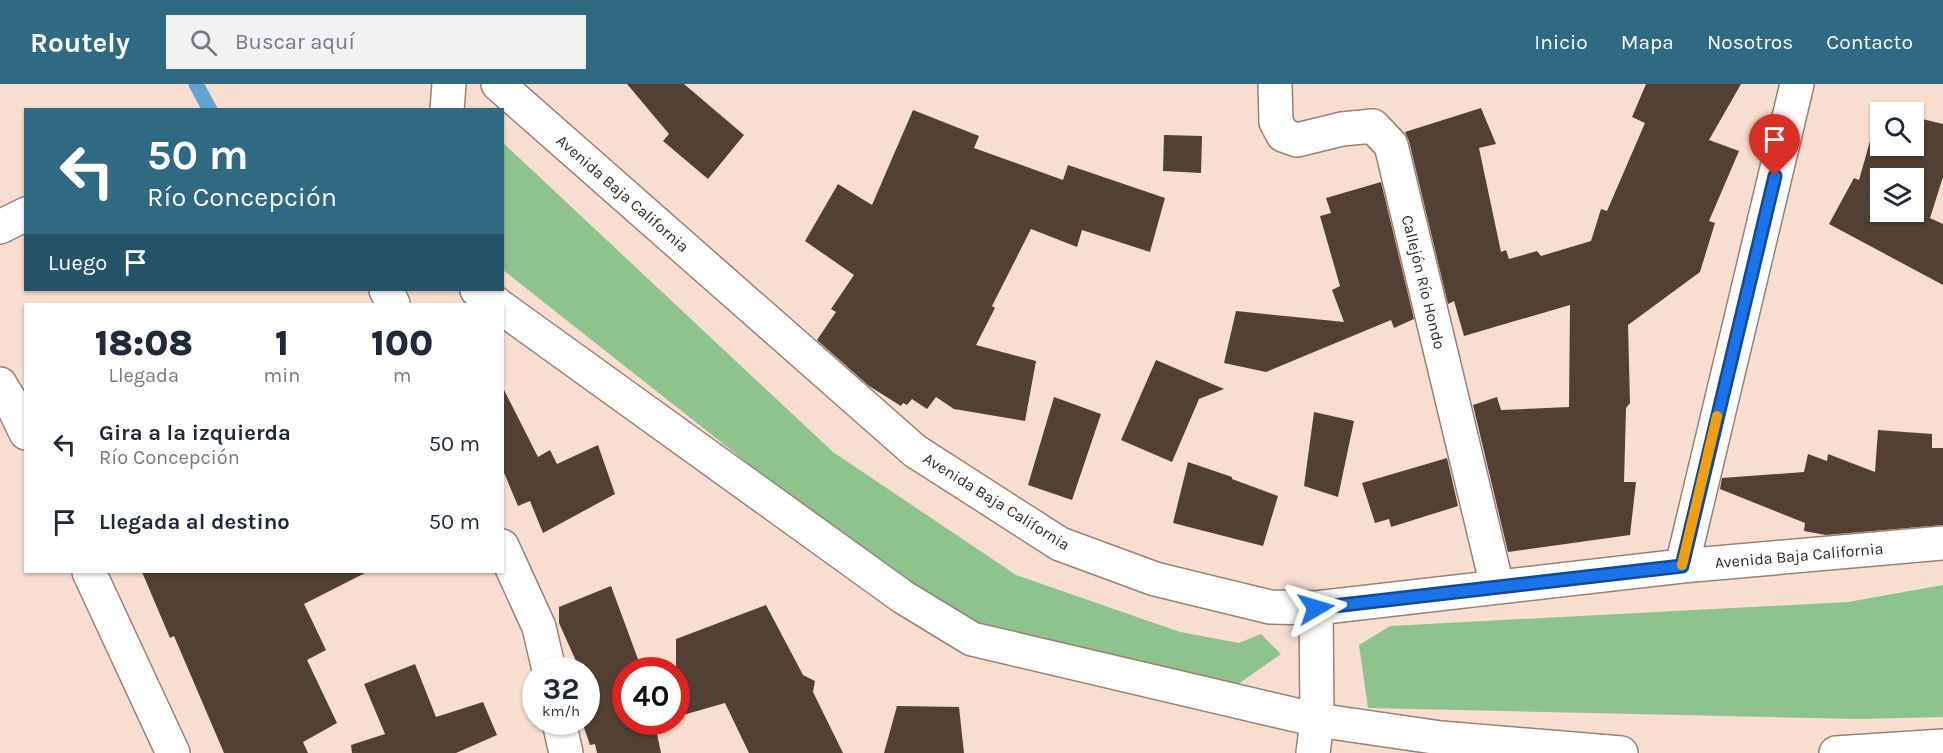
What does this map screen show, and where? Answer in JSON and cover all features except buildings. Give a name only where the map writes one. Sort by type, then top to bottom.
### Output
[{"type":"street","points":[[447,108],[449,84]]},
{"type":"street","name":"Avenida Baja California","points":[[500,84],[924,457],[1060,544],[1155,579],[1270,607],[1316,608],[1682,566],[1943,543]]},
{"type":"street","name":"Callejón Río Hondo","points":[[1275,84],[1276,122],[1283,135],[1297,140],[1342,129],[1373,126],[1391,145],[1497,586]]},
{"type":"street","points":[[1682,566],[1797,84]]},
{"type":"street","points":[[0,227],[24,215]]},
{"type":"street","points":[[478,291],[496,303]]},
{"type":"street","points":[[504,309],[903,597],[972,639],[1431,746],[1621,753]]},
{"type":"street","points":[[0,384],[24,429]]},
{"type":"street","points":[[504,550],[539,627],[546,657]]},
{"type":"street","points":[[89,573],[173,753]]},
{"type":"street","points":[[1312,753],[1317,720],[1316,608]]},
{"type":"street","points":[[562,735],[566,753]]},
{"type":"street","points":[[1836,753],[1943,746]]},
{"type":"green space","points":[[504,144],[833,452],[1016,575],[1180,632],[1239,643],[1261,634],[1281,654],[1234,687],[962,621],[816,517],[504,271]]},
{"type":"green space","points":[[1943,585],[1943,717],[1858,719],[1368,708],[1359,645],[1390,626],[1848,602]]},
{"type":"waterway","points":[[196,84],[209,108]]},
{"type":"slow traffic","points":[[1682,565],[1717,416]]},
{"type":"route","points":[[1316,608],[1682,566],[1775,176]]}]
